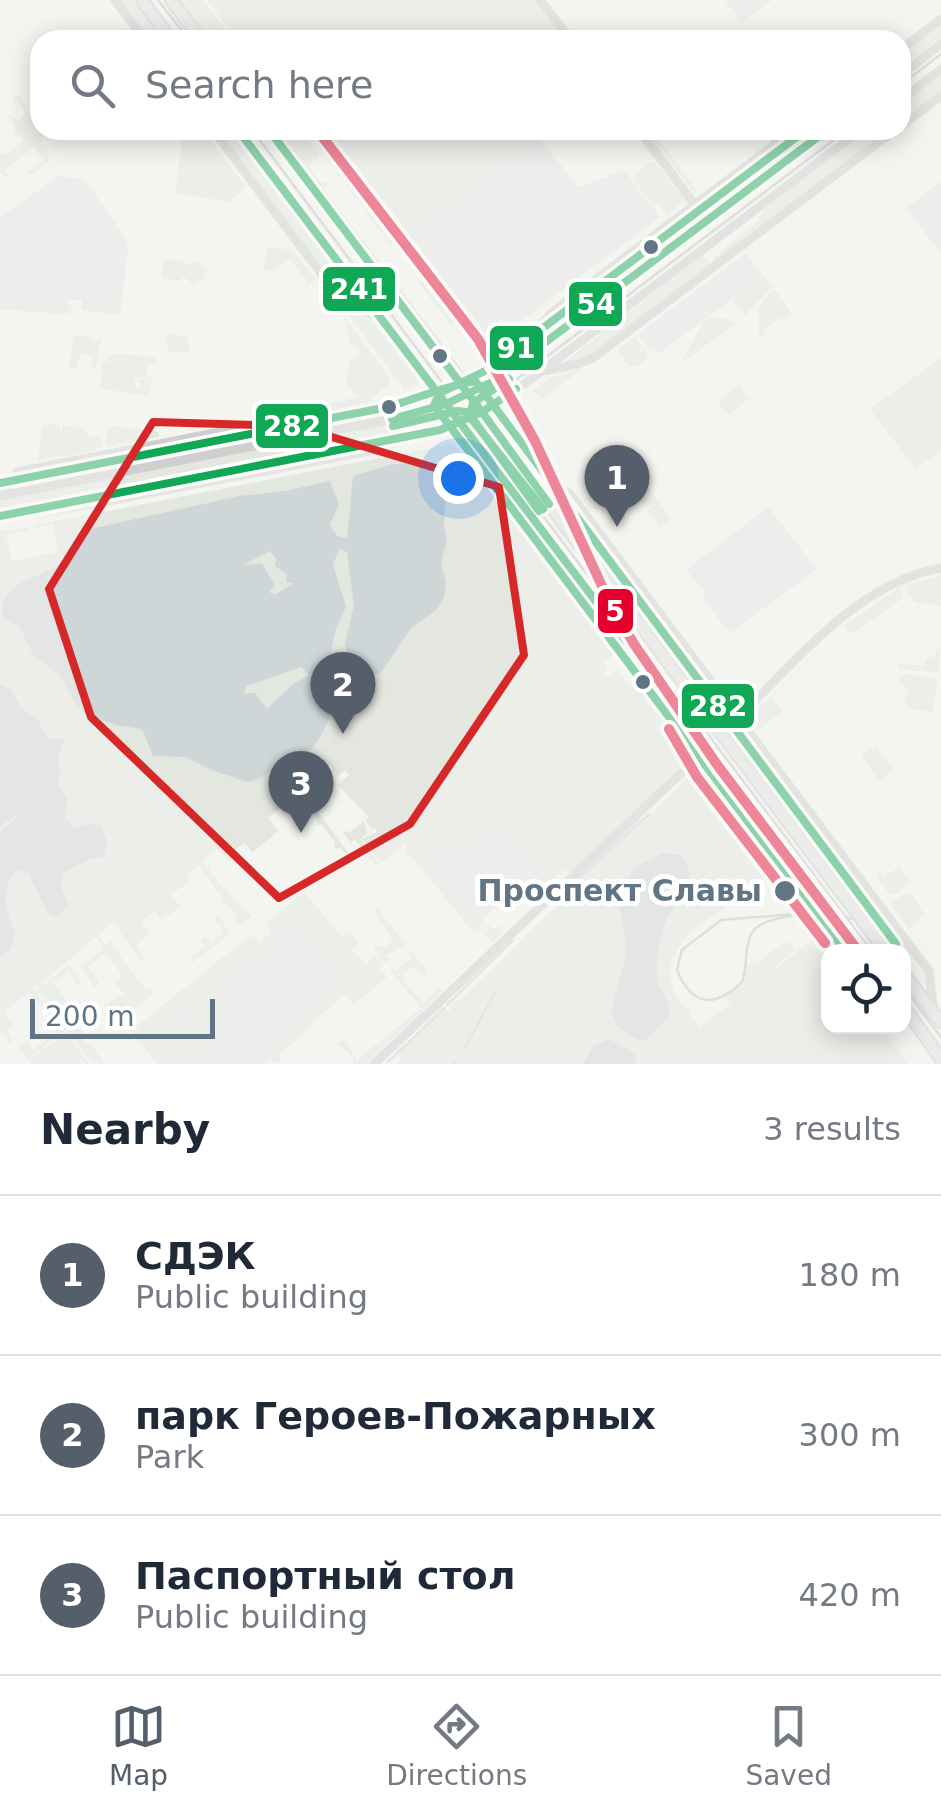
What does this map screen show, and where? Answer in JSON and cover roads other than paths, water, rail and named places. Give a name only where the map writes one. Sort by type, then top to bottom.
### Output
[{"type":"main road","points":[[142,0],[164,30]]},
{"type":"main road","points":[[171,0],[194,30]]},
{"type":"main road","points":[[246,140],[856,944]]},
{"type":"main road","points":[[277,140],[880,944]]},
{"type":"main road","points":[[911,983],[938,1017]]},
{"type":"main road","points":[[911,1024],[941,1059]]},
{"type":"street","points":[[115,0],[138,30]]},
{"type":"street","points":[[540,0],[563,30]]},
{"type":"street","points":[[911,42],[941,19]]},
{"type":"street","points":[[911,66],[941,44]]},
{"type":"street","points":[[911,92],[941,70]]},
{"type":"street","points":[[911,118],[941,96]]},
{"type":"street","points":[[221,140],[341,300],[380,317]]},
{"type":"street","points":[[646,140],[695,205]]},
{"type":"street","points":[[538,348],[537,331],[550,314],[781,140]]},
{"type":"street","points":[[2,496],[319,433],[446,404],[470,394],[494,381],[815,140]]},
{"type":"street","points":[[0,516],[460,423],[540,371],[848,140]]},
{"type":"street","points":[[540,371],[593,358],[882,140]]},
{"type":"street","points":[[2,496],[17,472],[290,418],[319,433]]},
{"type":"street","points":[[521,464],[570,494],[930,971],[938,1017]]},
{"type":"street","points":[[738,718],[859,604],[897,580],[941,568]]},
{"type":"street","points":[[374,1064],[694,760],[702,749],[702,740]]},
{"type":"street","points":[[694,760],[706,757],[721,766]]},
{"type":"street","points":[[841,944],[842,924]]},
{"type":"waterway","points":[[579,878],[649,814]]},
{"type":"waterway","points":[[570,886],[575,882]]},
{"type":"waterway","points":[[447,1005],[512,941]]},
{"type":"waterway","points":[[464,1049],[496,991]]},
{"type":"waterway","points":[[388,1062],[445,1008]]},
{"type":"tram line","points":[[158,0],[181,30]]},
{"type":"tram line","points":[[911,77],[941,54]]},
{"type":"tram line","points":[[260,140],[866,944]]},
{"type":"tram line","points":[[487,435],[482,412],[492,398],[834,140]]},
{"type":"tram line","points":[[850,923],[829,916],[798,915],[758,927],[749,940],[742,982],[714,999],[697,997],[677,970],[682,950],[721,920],[831,911],[851,919]]},
{"type":"tram line","points":[[911,997],[941,1037]]},
{"type":"place","name":"СДЭК","points":[[617,527]]},
{"type":"place","name":"парк Героев-Пожарных","points":[[343,734]]},
{"type":"place","name":"Паспортный стол","points":[[301,833]]},
{"type":"place","name":"Проспект Славы","points":[[785,891]]}]
